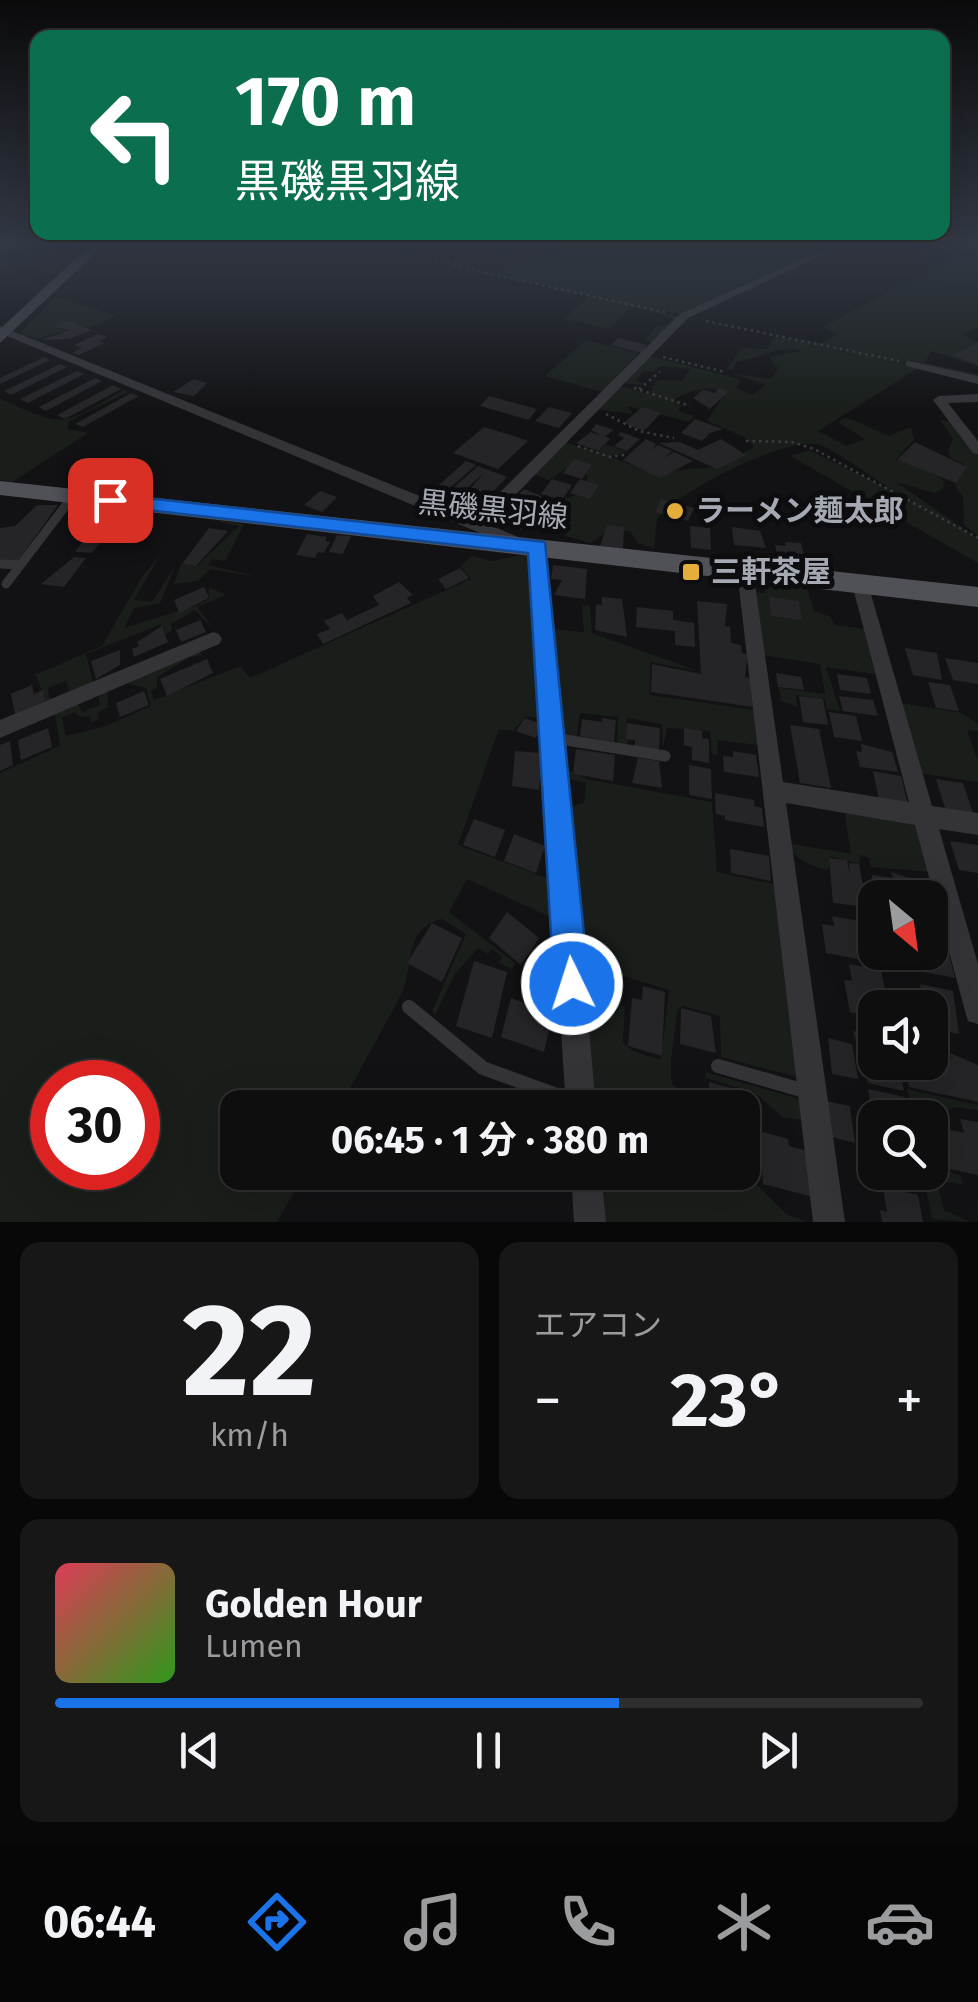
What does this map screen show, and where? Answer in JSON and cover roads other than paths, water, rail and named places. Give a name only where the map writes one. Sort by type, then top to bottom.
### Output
[{"type":"main road","name":"黒磯黒羽線","points":[[0,488],[978,599]]},
{"type":"street","points":[[39,299],[2,333],[532,546],[552,738],[580,1090]]},
{"type":"street","points":[[478,524],[684,316],[721,299]]},
{"type":"street","points":[[910,364],[978,380]]},
{"type":"street","points":[[978,398],[939,400],[978,450]]},
{"type":"street","points":[[745,571],[829,1222]]},
{"type":"street","points":[[860,584],[978,1010]]},
{"type":"street","points":[[0,729],[213,639]]},
{"type":"street","points":[[773,792],[978,824]]},
{"type":"street","points":[[587,1190],[590,1222]]},
{"type":"lane","points":[[6,584],[73,496]]},
{"type":"lane","points":[[0,564],[20,565]]},
{"type":"lane","points":[[552,738],[665,756]]},
{"type":"lane","points":[[409,1008],[483,1068],[541,1090]]},
{"type":"lane","points":[[718,1066],[812,1093]]},
{"type":"place","name":"ラーメン麺太郎","points":[[675,511]]},
{"type":"place","name":"三軒茶屋","points":[[691,572]]}]
